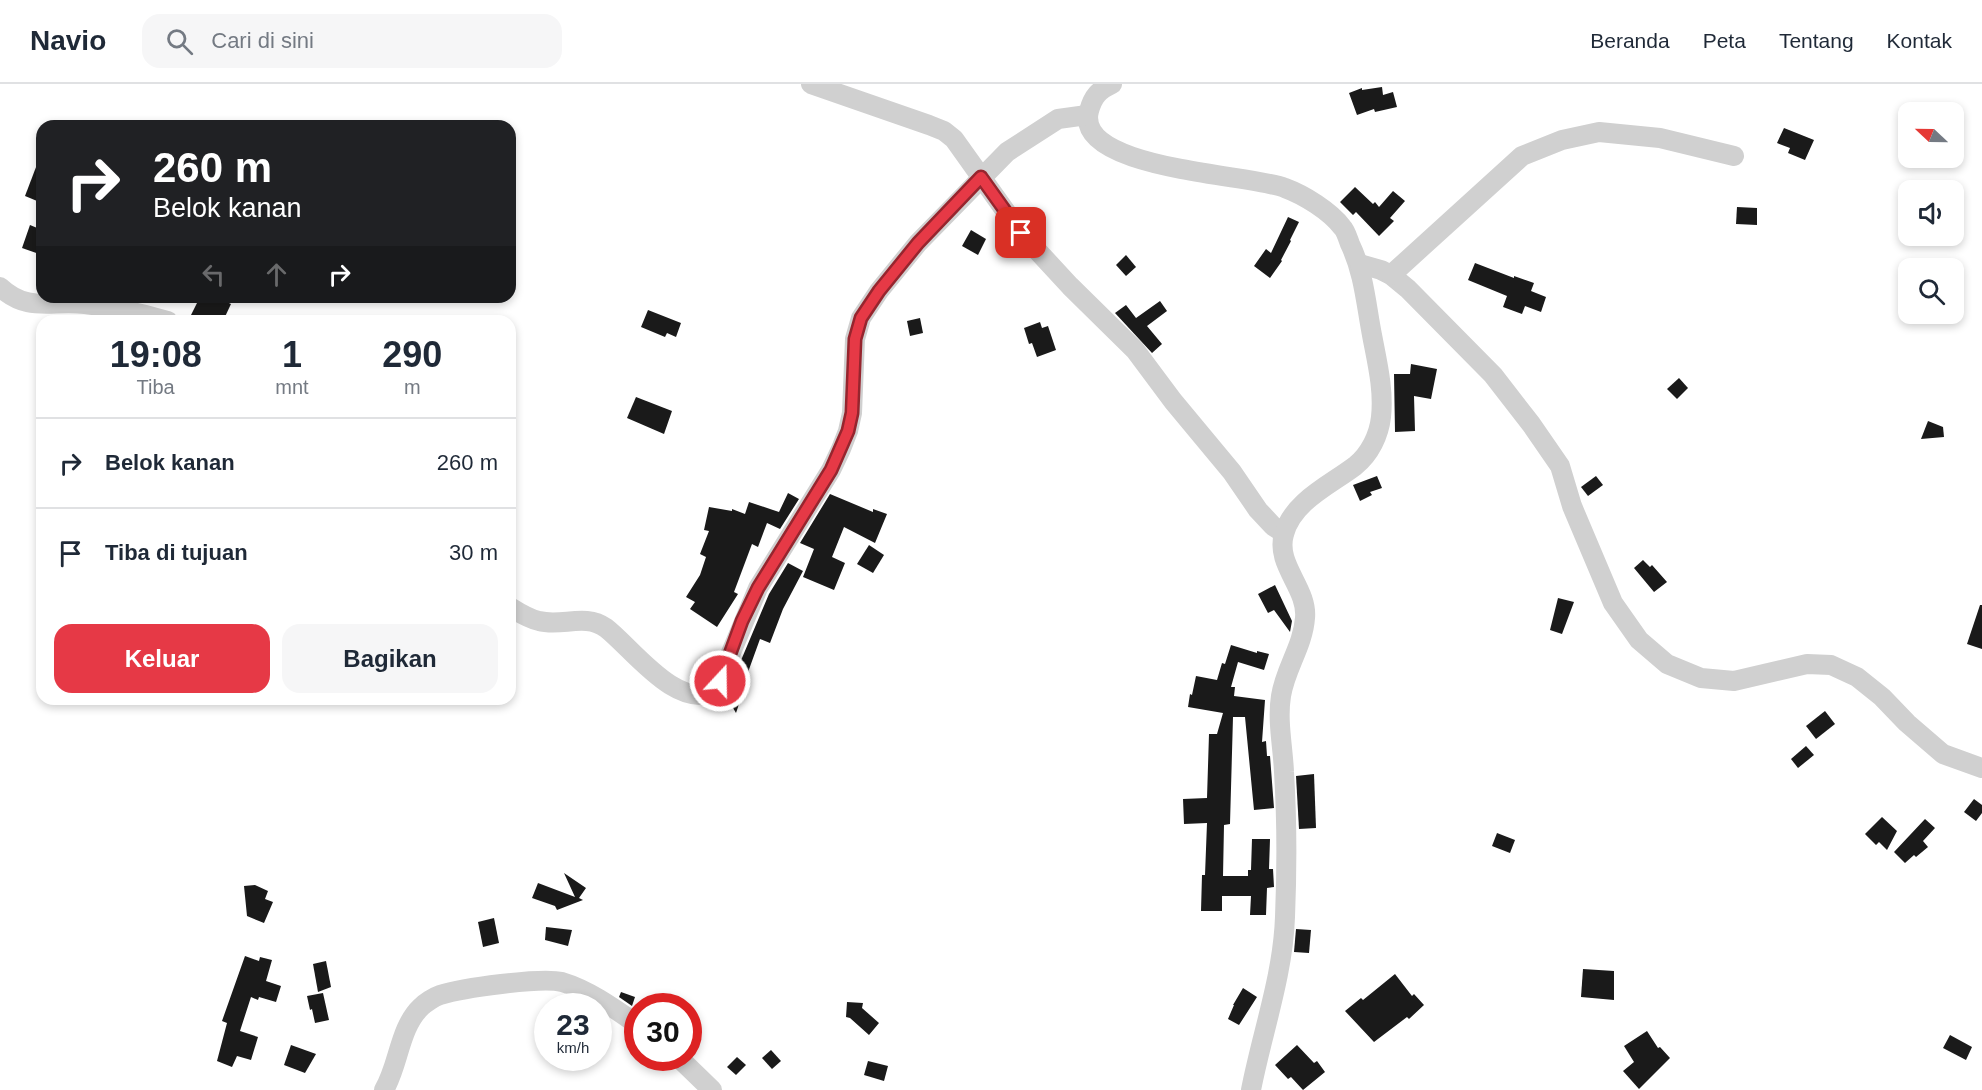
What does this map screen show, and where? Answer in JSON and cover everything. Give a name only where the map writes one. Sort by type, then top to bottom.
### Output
[{"type":"street","points":[[811,84],[944,131],[954,139],[1021,233],[1070,286],[1135,350],[1173,401],[1232,472],[1258,510],[1273,526],[1284,533]]},
{"type":"street","points":[[1112,84],[1096,93],[1087,115],[1088,126],[1100,141],[1133,157],[1168,166],[1283,187],[1314,202],[1343,227],[1360,264],[1382,391],[1381,419],[1372,448],[1356,465],[1313,495],[1295,513],[1284,533],[1282,549],[1306,614],[1302,638],[1281,695],[1280,719],[1287,828],[1284,933],[1276,982],[1251,1090]]},
{"type":"street","points":[[516,610],[540,622],[594,621],[611,633],[655,675],[689,693],[700,695],[715,691],[758,588],[831,470],[848,431],[852,413],[855,339],[861,318],[879,291],[918,243],[1007,152],[1058,118],[1087,115]]},
{"type":"street","points":[[1391,275],[1522,156],[1562,140],[1599,132],[1660,138],[1734,156]]},
{"type":"street","points":[[1360,264],[1391,275],[1408,289],[1493,375],[1560,466],[1572,506],[1613,603],[1639,640],[1667,664],[1701,678],[1734,681],[1807,664],[1831,665],[1857,677],[1943,754],[1982,768]]},
{"type":"street","points":[[0,287],[10,296],[29,304],[81,303],[132,310],[148,315]]},
{"type":"street","points":[[384,1090],[390,1080],[401,1044],[411,1022],[421,1007],[438,995],[542,980],[561,982],[575,987],[624,1015]]},
{"type":"street","points":[[692,1071],[712,1090]]},
{"type":"building","points":[[1382,87],[1383,95],[1393,92],[1397,107],[1375,112],[1374,109],[1357,115],[1349,93],[1362,88],[1362,90]]},
{"type":"building","points":[[1784,128],[1814,140],[1805,160],[1788,153],[1790,148],[1777,143]]},
{"type":"building","points":[[36,167],[36,201],[25,196]]},
{"type":"building","points":[[1355,187],[1379,207],[1393,191],[1405,201],[1390,218],[1394,221],[1379,236],[1356,212],[1353,215],[1340,202]]},
{"type":"building","points":[[1737,207],[1757,208],[1757,225],[1736,224]]},
{"type":"building","points":[[1288,217],[1299,222],[1282,261],[1270,278],[1254,266],[1266,249],[1271,253]]},
{"type":"building","points":[[30,225],[36,228],[36,253],[22,248]]},
{"type":"building","points":[[971,230],[986,239],[978,255],[962,246]]},
{"type":"building","points":[[1126,255],[1136,267],[1126,276],[1116,265]]},
{"type":"building","points":[[1475,263],[1534,283],[1531,291],[1546,297],[1541,312],[1525,306],[1522,314],[1503,307],[1507,296],[1468,280]]},
{"type":"building","points":[[1160,301],[1167,311],[1147,326],[1162,344],[1152,353],[1115,313],[1126,305],[1136,318]]},
{"type":"building","points":[[197,303],[231,304],[226,315],[191,315]]},
{"type":"building","points":[[648,310],[681,323],[676,337],[667,333],[665,337],[641,327]]},
{"type":"building","points":[[920,318],[923,333],[910,336],[907,321]]},
{"type":"building","points":[[1040,322],[1042,328],[1048,326],[1056,350],[1037,357],[1032,343],[1029,344],[1024,328]]},
{"type":"building","points":[[1411,364],[1437,369],[1431,399],[1414,396],[1415,431],[1395,432],[1394,374],[1410,374]]},
{"type":"building","points":[[1679,378],[1688,388],[1677,399],[1667,389]]},
{"type":"building","points":[[636,397],[672,411],[664,434],[627,418]]},
{"type":"building","points":[[1928,421],[1943,427],[1944,437],[1921,439]]},
{"type":"building","points":[[1377,476],[1382,488],[1370,492],[1372,495],[1360,501],[1353,485]]},
{"type":"building","points":[[1596,476],[1603,485],[1588,496],[1581,487]]},
{"type":"building","points":[[788,493],[799,499],[780,529],[767,523],[758,547],[752,544],[734,592],[738,594],[717,627],[690,609],[695,602],[686,597],[700,575],[706,557],[700,554],[709,531],[704,530],[709,507],[732,511],[732,509],[745,514],[749,502],[779,512]]},
{"type":"building","points":[[830,494],[873,512],[873,509],[887,514],[875,543],[844,527],[832,557],[845,563],[834,590],[803,577],[814,549],[800,543]]},
{"type":"building","points":[[869,545],[884,555],[873,573],[857,564]]},
{"type":"building","points":[[1643,560],[1650,567],[1652,565],[1667,582],[1654,592],[1634,568]]},
{"type":"building","points":[[788,563],[803,571],[783,609],[770,643],[760,639],[736,713],[726,696],[769,594]]},
{"type":"building","points":[[1275,585],[1292,621],[1290,632],[1274,610],[1268,613],[1258,594]]},
{"type":"building","points":[[1558,598],[1574,602],[1562,634],[1550,630]]},
{"type":"building","points":[[1980,605],[1982,605],[1982,649],[1967,644]]},
{"type":"building","points":[[1231,645],[1269,654],[1264,670],[1238,662],[1231,687],[1235,687],[1234,696],[1265,700],[1262,742],[1266,741],[1267,756],[1270,756],[1274,808],[1254,810],[1245,717],[1233,717],[1230,824],[1224,825],[1223,876],[1248,876],[1248,870],[1251,870],[1252,839],[1270,839],[1269,869],[1273,869],[1274,887],[1267,888],[1266,915],[1250,915],[1251,896],[1222,896],[1222,911],[1201,911],[1207,823],[1184,824],[1183,799],[1207,798],[1209,734],[1217,734],[1223,713],[1188,707],[1190,694],[1192,695],[1196,676],[1217,680]]},
{"type":"building","points":[[1825,711],[1835,724],[1816,739],[1806,726]]},
{"type":"building","points":[[1806,746],[1814,755],[1798,768],[1791,759]]},
{"type":"building","points":[[1314,774],[1316,828],[1299,829],[1296,776]]},
{"type":"building","points":[[1974,799],[1982,805],[1982,813],[1976,821],[1964,812]]},
{"type":"building","points":[[1882,817],[1897,831],[1887,850],[1879,842],[1876,845],[1865,834]]},
{"type":"building","points":[[1925,819],[1935,828],[1923,841],[1928,847],[1905,863],[1894,852]]},
{"type":"building","points":[[1497,833],[1515,840],[1510,853],[1492,846]]},
{"type":"building","points":[[564,873],[586,888],[579,898],[583,900],[557,910],[555,906],[532,898],[538,883],[575,897]]},
{"type":"building","points":[[255,885],[268,891],[265,899],[273,902],[264,923],[247,916],[244,886]]},
{"type":"building","points":[[494,918],[499,943],[483,947],[478,922]]},
{"type":"building","points":[[546,927],[572,930],[568,946],[545,940]]},
{"type":"building","points":[[1296,929],[1311,930],[1309,953],[1294,952]]},
{"type":"building","points":[[245,956],[259,961],[260,957],[272,960],[266,981],[281,986],[276,1002],[251,997],[240,1031],[258,1037],[251,1060],[237,1056],[232,1067],[217,1061],[227,1023],[222,1021]]},
{"type":"building","points":[[326,961],[331,987],[318,992],[313,964]]},
{"type":"building","points":[[1583,969],[1614,971],[1614,1000],[1581,997]]},
{"type":"building","points":[[1395,974],[1412,996],[1414,994],[1424,1005],[1409,1019],[1407,1017],[1374,1042],[1345,1011],[1361,998],[1363,1000]]},
{"type":"building","points":[[1243,988],[1257,997],[1239,1025],[1228,1019]]},
{"type":"building","points":[[621,992],[624,993],[624,1000],[619,997]]},
{"type":"building","points":[[323,993],[329,1020],[315,1023],[307,996]]},
{"type":"building","points":[[847,1002],[863,1003],[862,1008],[879,1023],[869,1035],[846,1017]]},
{"type":"building","points":[[1647,1031],[1658,1048],[1660,1047],[1670,1058],[1639,1089],[1623,1071],[1634,1062],[1624,1046]]},
{"type":"building","points":[[1950,1035],[1972,1047],[1966,1060],[1943,1048]]},
{"type":"building","points":[[291,1045],[316,1054],[305,1073],[284,1065]]},
{"type":"building","points":[[1297,1045],[1314,1063],[1317,1061],[1325,1072],[1303,1090],[1275,1065]]},
{"type":"building","points":[[771,1050],[781,1061],[772,1069],[762,1058]]},
{"type":"building","points":[[737,1057],[746,1065],[736,1075],[727,1067]]},
{"type":"building","points":[[868,1061],[888,1066],[884,1081],[864,1075]]},
{"type":"route","points":[[720,681],[742,621],[758,588],[831,470],[841,449],[852,413],[855,339],[861,318],[879,291],[931,228],[981,177],[1021,233]]}]
